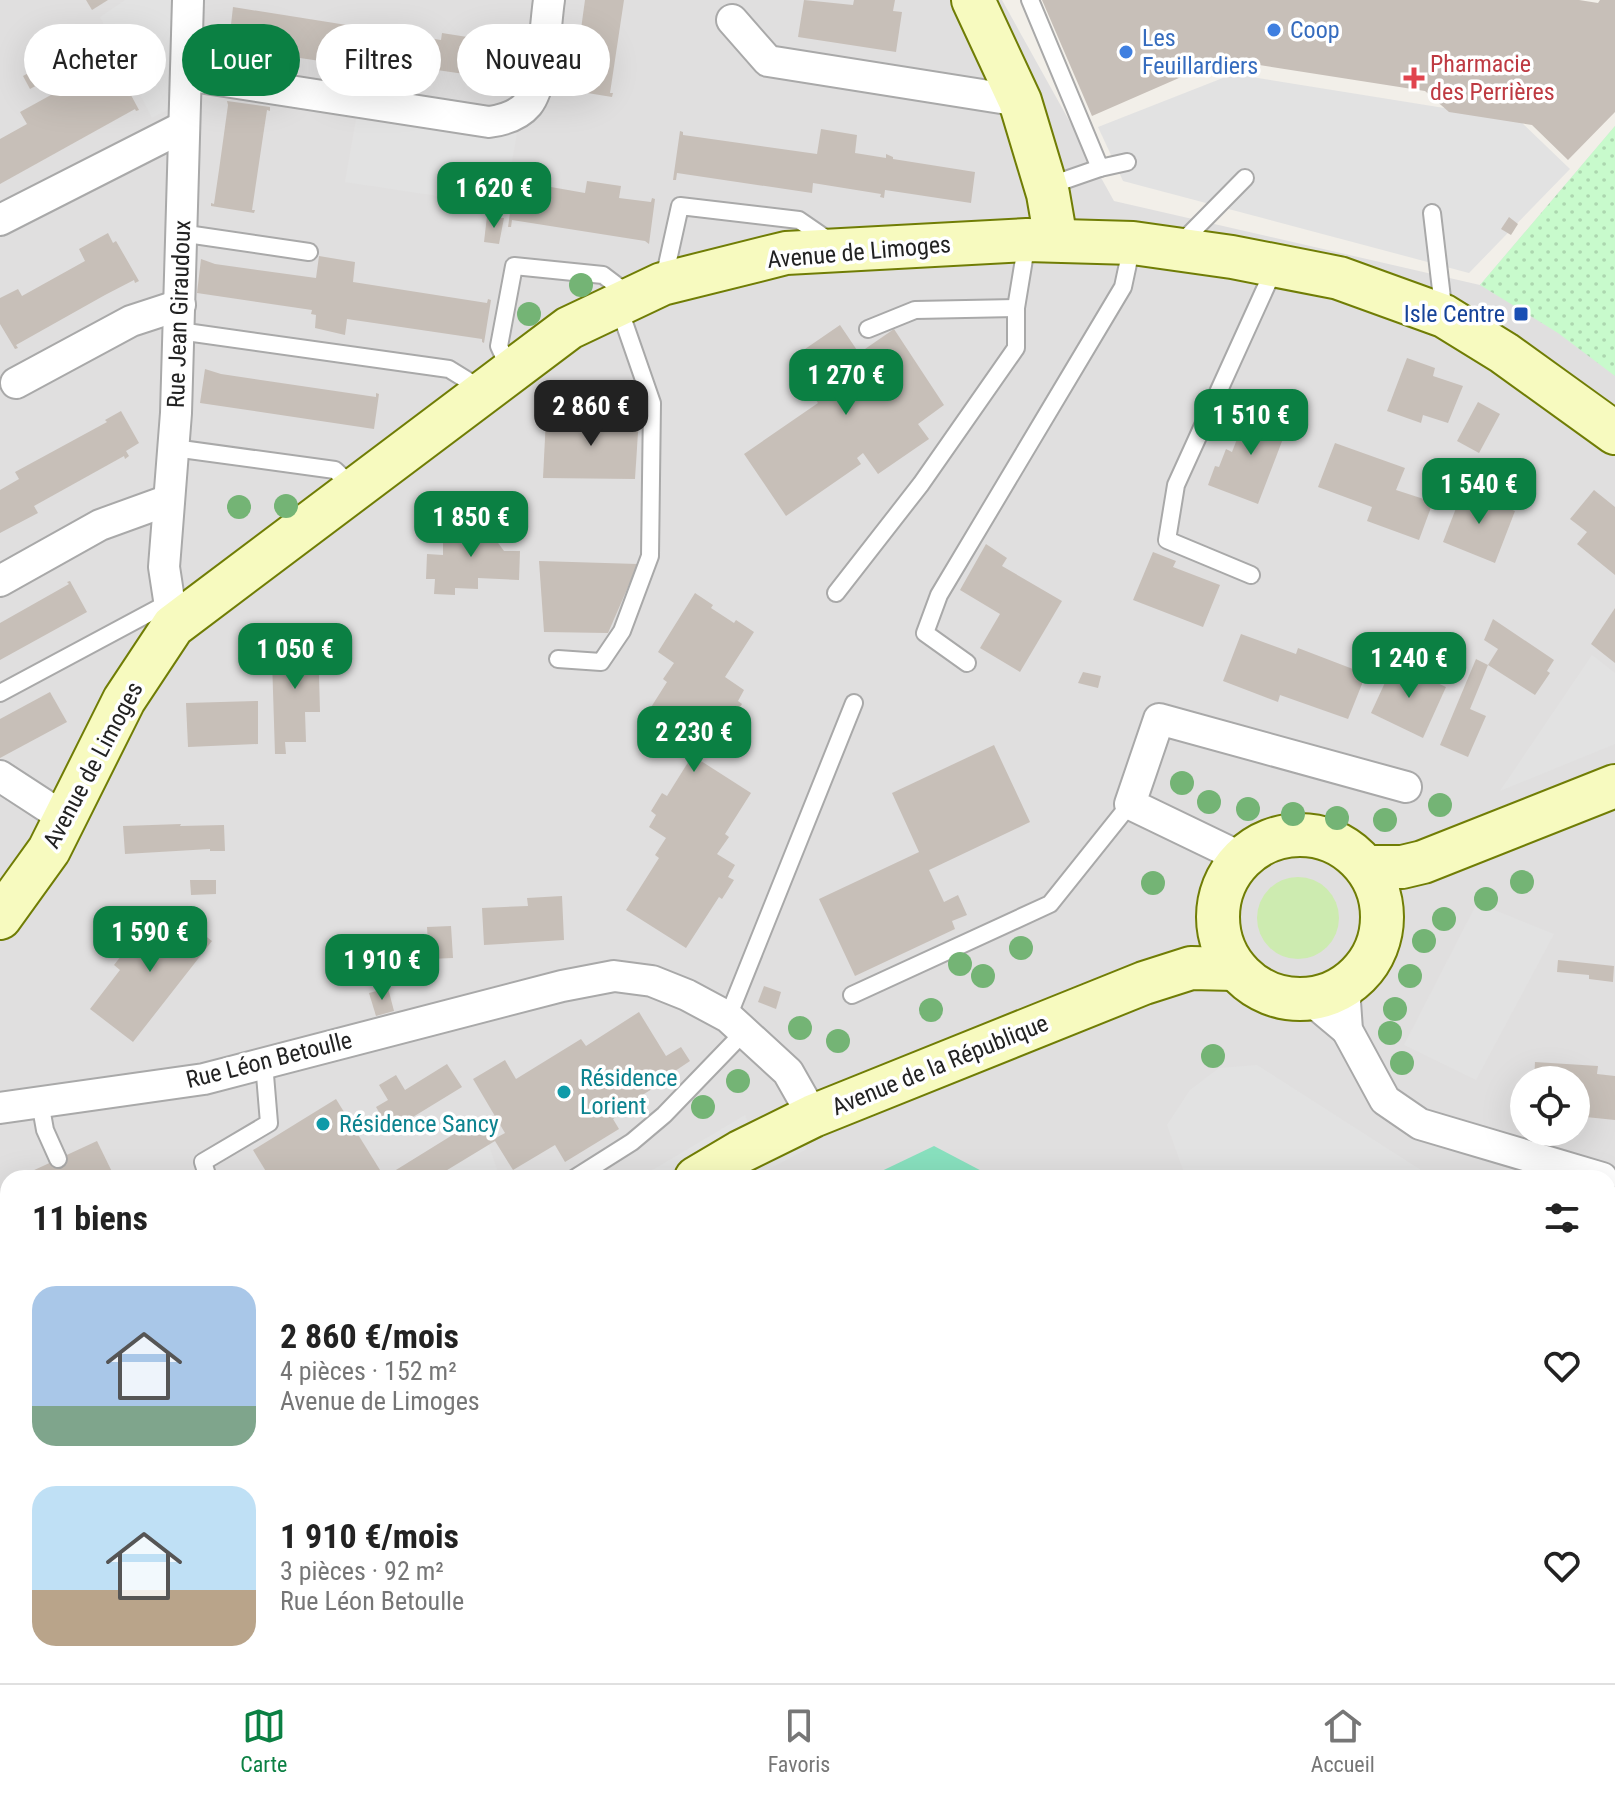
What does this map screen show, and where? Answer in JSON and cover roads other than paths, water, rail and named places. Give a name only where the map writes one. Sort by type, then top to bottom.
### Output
[{"type":"main road","points":[[973,0],[1020,101],[1045,187],[1042,240]]},
{"type":"main road","name":"Avenue de Limoges","points":[[0,918],[27,883],[66,819],[170,615],[355,489],[569,328],[638,296],[786,253],[1042,240],[1133,243],[1277,264],[1339,278],[1444,316],[1504,353],[1615,433]]},
{"type":"main road","points":[[1366,867],[1402,867],[1423,862],[1615,786]]},
{"type":"main road","points":[[1289,835],[1316,836],[1341,845],[1366,867],[1380,898],[1382,912],[1379,940],[1367,965],[1329,992],[1288,998],[1267,992],[1235,969],[1223,946],[1218,927],[1220,902],[1227,878],[1242,858],[1264,843],[1289,835]]},
{"type":"main road","points":[[1382,912],[1423,862]]},
{"type":"main road","points":[[1191,968],[1218,927]]},
{"type":"main road","name":"Avenue de la République","points":[[710,1170],[813,1116],[1144,983],[1191,968],[1235,969]]},
{"type":"street","name":"Rue Jean Giraudoux","points":[[187,24],[188,0]]},
{"type":"street","points":[[300,93],[489,122],[504,120],[530,102],[538,81],[549,0]]},
{"type":"street","points":[[732,20],[768,61],[1020,101]]},
{"type":"street","name":"Rue Jean Giraudoux","points":[[170,615],[164,567],[174,448],[185,96]]},
{"type":"street","points":[[0,220],[183,127]]},
{"type":"street","points":[[16,383],[131,321],[179,318]]},
{"type":"street","points":[[0,581],[100,525],[169,500]]},
{"type":"street","points":[[1242,858],[1130,804],[1159,719],[1406,787]]},
{"type":"street","points":[[0,776],[66,819]]},
{"type":"street","name":"Rue Léon Betoulle","points":[[0,1108],[204,1079],[562,986],[614,976],[652,981],[687,995],[736,1024],[788,1072],[813,1116]]},
{"type":"street","points":[[1329,992],[1345,1002],[1347,1030],[1385,1100],[1420,1124],[1575,1170]]},
{"type":"lane","points":[[1030,0],[1100,168]]},
{"type":"lane","points":[[1045,187],[1127,162]]},
{"type":"lane","points":[[1175,249],[1245,178]]},
{"type":"lane","points":[[558,659],[601,662],[622,631],[650,556],[652,403],[638,296],[680,206],[799,220],[840,249]]},
{"type":"lane","points":[[1432,213],[1444,316]]},
{"type":"lane","points":[[180,233],[309,252]]},
{"type":"lane","points":[[836,593],[921,484],[1016,348],[1016,308],[1042,240]]},
{"type":"lane","points":[[967,663],[925,633],[939,595],[1123,287],[1133,243]]},
{"type":"lane","points":[[1251,575],[1167,540],[1176,485],[1277,264]]},
{"type":"lane","points":[[179,318],[498,381],[499,346],[514,266],[603,275],[638,296]]},
{"type":"lane","points":[[868,329],[915,310],[1016,308]]},
{"type":"lane","points":[[174,448],[335,470],[355,489]]},
{"type":"lane","points":[[0,693],[170,615]]},
{"type":"lane","points":[[588,1170],[632,1142],[664,1115],[736,1024],[854,703]]},
{"type":"lane","points":[[852,995],[1050,904],[1130,804]]},
{"type":"lane","points":[[206,1170],[203,1162],[269,1123],[264,1063]]},
{"type":"lane","points":[[40,1102],[45,1130],[58,1159]]},
{"type":"place","name":"Coop","points":[[1274,30]]},
{"type":"place","name":"Les Feuillardiers","points":[[1126,52]]},
{"type":"place","name":"Pharmacie des Perrières","points":[[1414,78]]},
{"type":"place","name":"Isle Centre","points":[[1521,314]]},
{"type":"place","name":"Résidence Lorient","points":[[564,1092]]},
{"type":"place","name":"Résidence Sancy","points":[[323,1124]]}]
